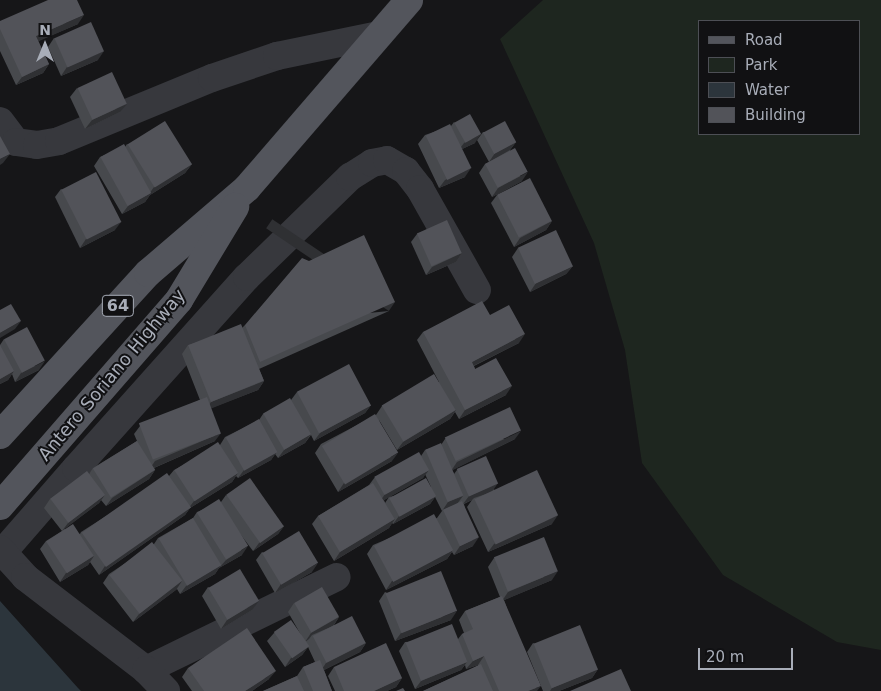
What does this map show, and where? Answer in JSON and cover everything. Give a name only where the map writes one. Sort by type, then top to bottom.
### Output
[{"type":"main road","name":"Antero Soriano Highway","points":[[0,435],[148,273],[247,188],[409,0]]},
{"type":"main road","name":"Antero Soriano Highway","points":[[0,506],[179,300],[247,188]]},
{"type":"street","points":[[0,121],[16,142],[38,145],[59,141],[212,78],[277,56],[378,34]]},
{"type":"street","points":[[166,691],[146,670],[25,577],[2,551],[247,277],[350,177],[372,163],[386,160],[406,171],[420,188],[477,290]]},
{"type":"street","points":[[146,670],[337,577]]},
{"type":"green space","points":[[543,0],[881,0],[881,650],[837,642],[723,575],[642,463],[625,350],[594,243],[500,39]]},
{"type":"water","points":[[0,601],[78,688],[81,691],[0,691]]},
{"type":"building","points":[[48,0],[77,0],[84,15],[36,36],[49,64],[22,77],[0,29],[0,21]]},
{"type":"building","points":[[91,22],[104,51],[67,68],[54,38]]},
{"type":"building","points":[[112,72],[127,104],[92,120],[78,88]]},
{"type":"building","points":[[470,114],[481,134],[465,143],[454,123]]},
{"type":"building","points":[[165,121],[192,164],[155,188],[128,144]]},
{"type":"building","points":[[505,121],[516,142],[494,154],[483,133]]},
{"type":"building","points":[[450,124],[471,168],[447,180],[426,136]]},
{"type":"building","points":[[0,136],[10,154],[0,159]]},
{"type":"building","points":[[124,144],[151,193],[128,206],[100,157]]},
{"type":"building","points":[[515,148],[528,172],[498,188],[485,164]]},
{"type":"building","points":[[96,172],[121,222],[87,240],[61,190]]},
{"type":"building","points":[[530,178],[552,221],[519,238],[497,195]]},
{"type":"building","points":[[447,220],[462,253],[431,266],[417,233]]},
{"type":"building","points":[[556,230],[573,266],[535,284],[518,248]]},
{"type":"building","points":[[364,235],[395,302],[260,362],[245,325],[302,258],[309,261]]},
{"type":"building","points":[[482,301],[490,315],[509,305],[525,334],[472,362],[475,369],[496,358],[512,386],[465,410],[423,332]]},
{"type":"building","points":[[11,304],[21,321],[0,333],[0,310]]},
{"type":"building","points":[[241,324],[264,381],[211,402],[188,345]]},
{"type":"building","points":[[27,327],[45,361],[22,373],[4,339]]},
{"type":"building","points":[[0,345],[14,371],[0,379]]},
{"type":"building","points":[[349,364],[371,405],[319,433],[297,392]]},
{"type":"building","points":[[434,374],[456,410],[403,441],[382,405]]},
{"type":"building","points":[[207,397],[221,433],[153,460],[139,423]]},
{"type":"building","points":[[290,398],[311,434],[284,450],[263,414]]},
{"type":"building","points":[[510,407],[521,431],[456,461],[445,437]]},
{"type":"building","points":[[375,414],[398,453],[345,485],[322,446]]},
{"type":"building","points":[[259,419],[277,452],[244,471],[226,437]]},
{"type":"building","points":[[137,441],[155,470],[111,497],[93,469]]},
{"type":"building","points":[[218,442],[238,473],[195,501],[174,470]]},
{"type":"building","points":[[441,443],[463,495],[448,502],[425,450]]},
{"type":"building","points":[[419,452],[429,470],[385,495],[374,477]]},
{"type":"building","points":[[486,456],[498,483],[469,496],[457,469]]},
{"type":"building","points":[[537,470],[558,515],[496,544],[474,499]]},
{"type":"building","points":[[87,471],[105,495],[68,523],[50,499]]},
{"type":"building","points":[[167,473],[191,507],[106,567],[82,533]]},
{"type":"building","points":[[250,478],[284,526],[260,543],[226,495]]},
{"type":"building","points":[[426,478],[436,496],[399,517],[389,498]]},
{"type":"building","points":[[373,483],[395,519],[340,552],[318,516]]},
{"type":"building","points":[[219,499],[248,546],[226,559],[197,513]]},
{"type":"building","points":[[462,501],[479,537],[460,546],[443,510]]},
{"type":"building","points":[[434,514],[453,550],[393,582],[374,546]]},
{"type":"building","points":[[193,518],[221,565],[187,586],[159,539]]},
{"type":"building","points":[[73,524],[94,556],[67,573],[46,541]]},
{"type":"building","points":[[299,531],[318,563],[281,585],[262,553]]},
{"type":"building","points":[[544,537],[558,571],[508,592],[494,557]]},
{"type":"building","points":[[152,542],[182,581],[140,614],[109,575]]},
{"type":"building","points":[[240,569],[259,601],[227,620],[208,588]]},
{"type":"building","points":[[441,571],[457,611],[401,633],[385,593]]},
{"type":"building","points":[[322,587],[339,616],[311,632],[294,603]]},
{"type":"building","points":[[502,596],[541,686],[528,691],[499,691],[484,656],[473,661],[462,634],[473,629],[465,611]]},
{"type":"building","points":[[352,616],[366,643],[326,663],[313,636]]},
{"type":"building","points":[[291,620],[309,646],[292,658],[274,632]]},
{"type":"building","points":[[452,624],[467,662],[421,681],[406,643]]},
{"type":"building","points":[[580,625],[598,670],[552,688],[534,644]]},
{"type":"building","points":[[247,628],[276,671],[245,691],[204,691],[188,668]]},
{"type":"building","points":[[386,643],[402,678],[374,691],[344,691],[334,667]]},
{"type":"building","points":[[320,660],[332,691],[313,691],[303,667]]},
{"type":"building","points":[[481,664],[493,691],[423,691]]},
{"type":"building","points":[[621,669],[631,691],[570,691]]},
{"type":"building","points":[[297,676],[304,691],[263,691]]}]
